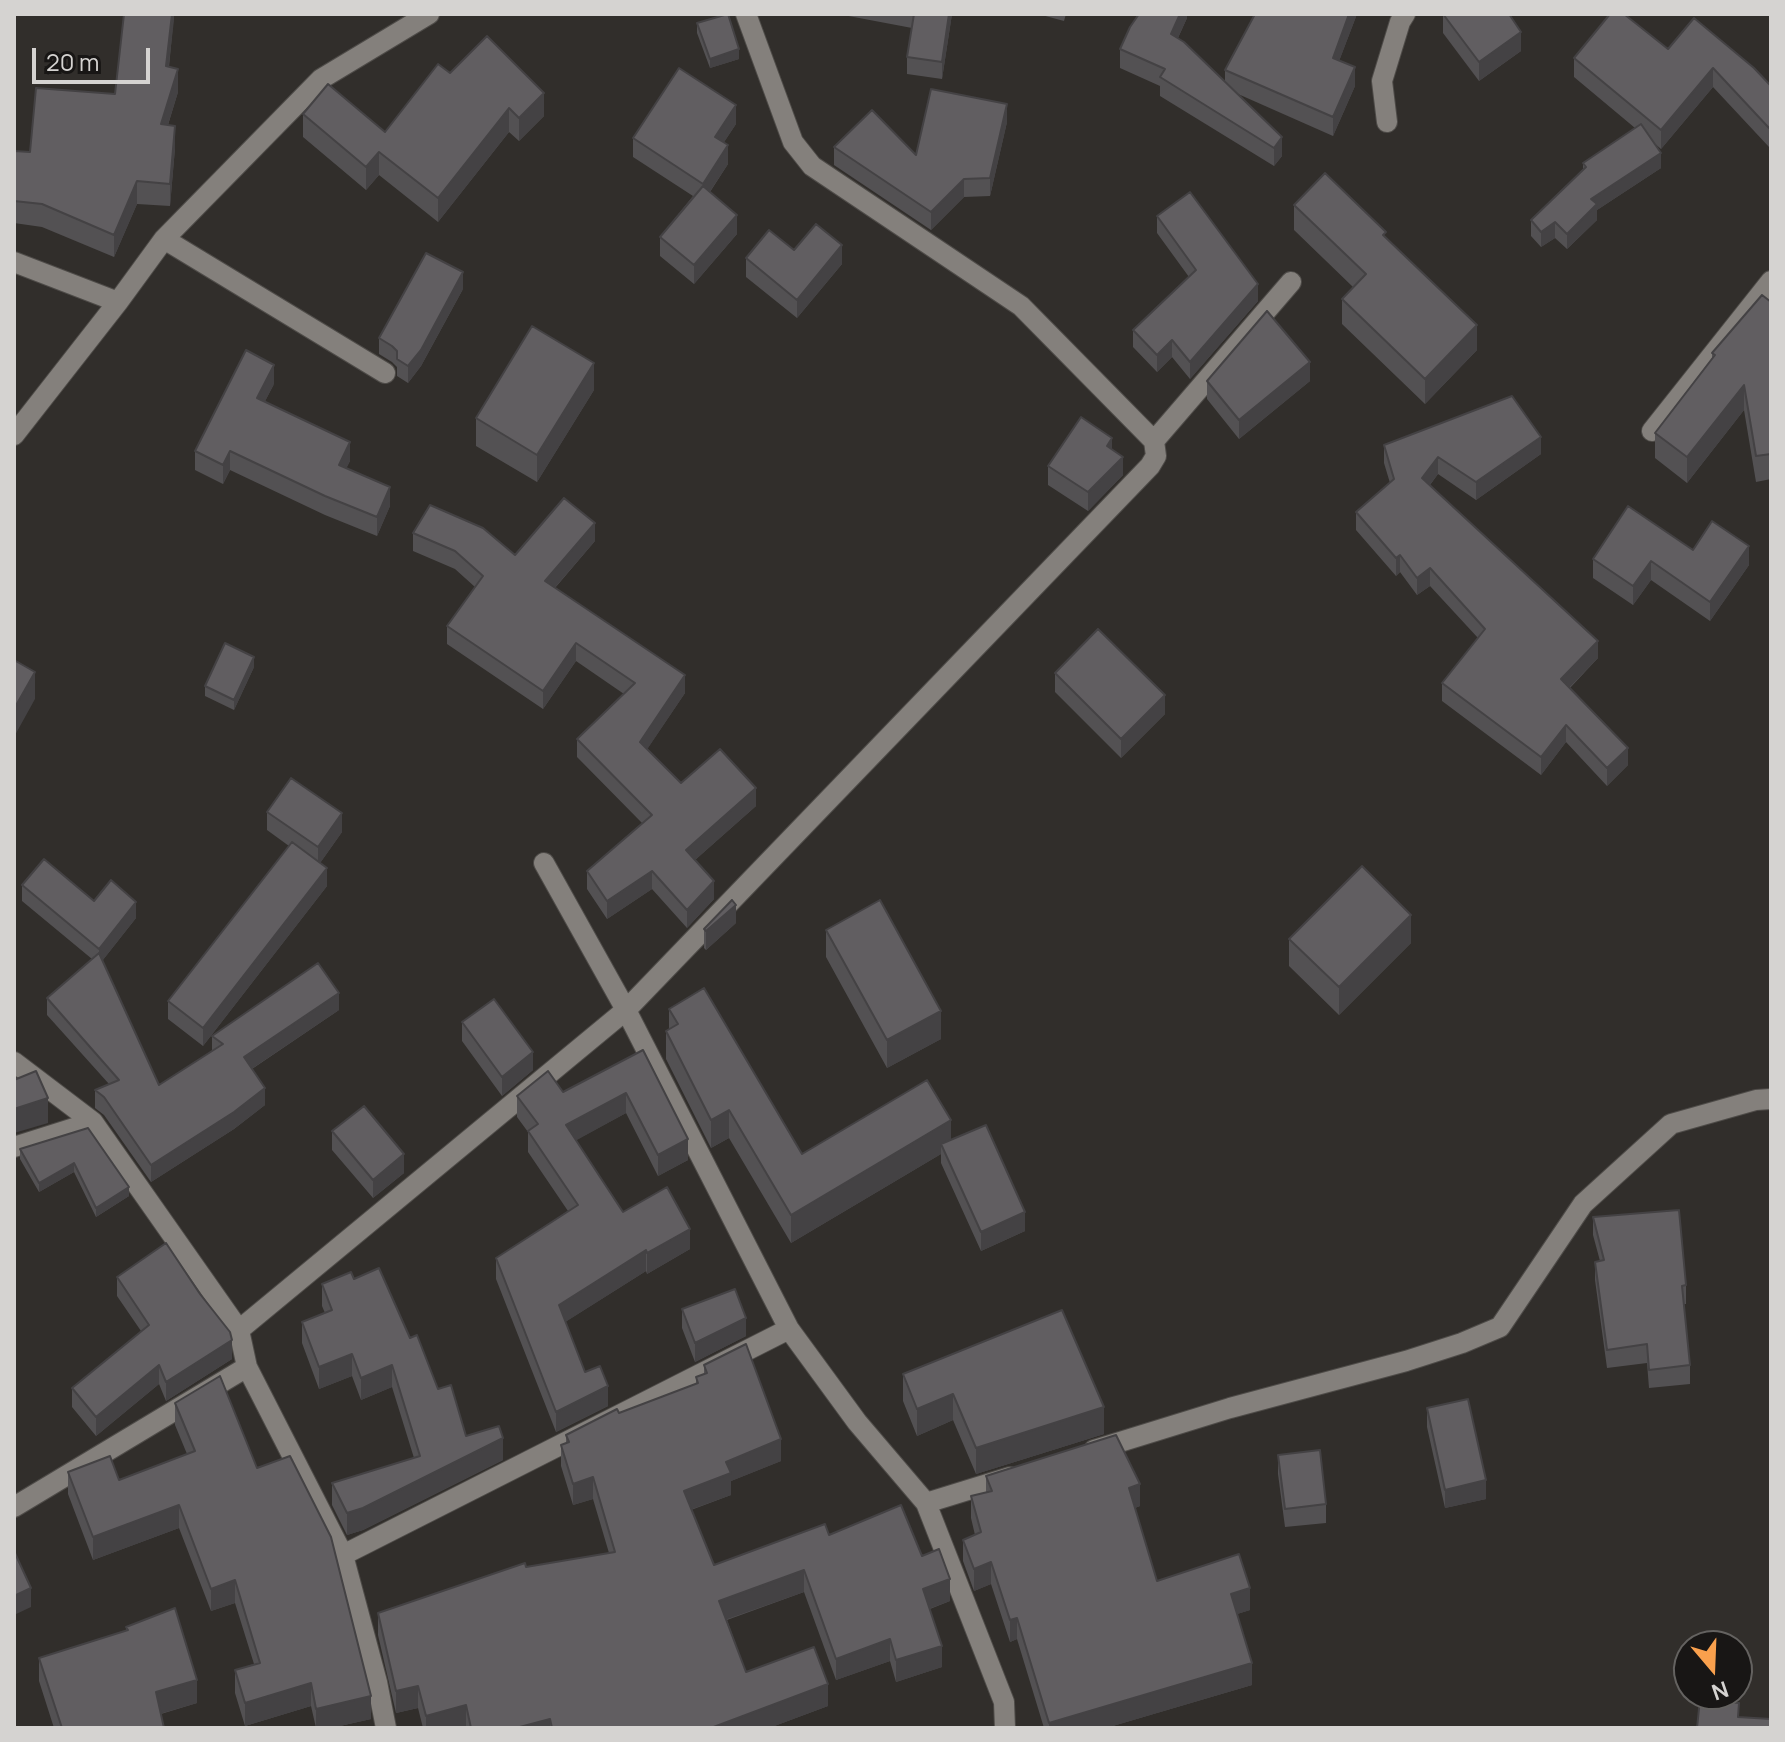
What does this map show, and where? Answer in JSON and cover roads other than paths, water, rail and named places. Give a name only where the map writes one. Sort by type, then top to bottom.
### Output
[{"type":"street","points":[[14,435],[164,239],[321,79],[429,14]]},
{"type":"street","points":[[239,1330],[626,1010],[1150,466],[1156,456],[1154,441],[1021,306],[812,166],[793,142],[746,14]]},
{"type":"street","points":[[1387,122],[1382,81],[1405,14]]},
{"type":"street","points":[[164,239],[385,373]]},
{"type":"street","points":[[14,262],[118,302]]},
{"type":"street","points":[[1652,431],[1771,281]]},
{"type":"street","points":[[1154,441],[1291,282]]},
{"type":"street","points":[[544,863],[626,1010],[789,1329],[857,1422],[926,1503],[1004,1702],[1005,1728]]},
{"type":"street","points":[[14,1062],[93,1122],[239,1330],[247,1367],[343,1555],[386,1728]]},
{"type":"street","points":[[1078,1455],[1230,1408],[1406,1361],[1500,1327],[1583,1204],[1671,1124],[1756,1100],[1771,1099]]},
{"type":"street","points":[[14,1147],[93,1122]]},
{"type":"street","points":[[343,1555],[789,1329]]},
{"type":"street","points":[[14,1507],[247,1367]]},
{"type":"street","points":[[926,1503],[1033,1470]]}]
